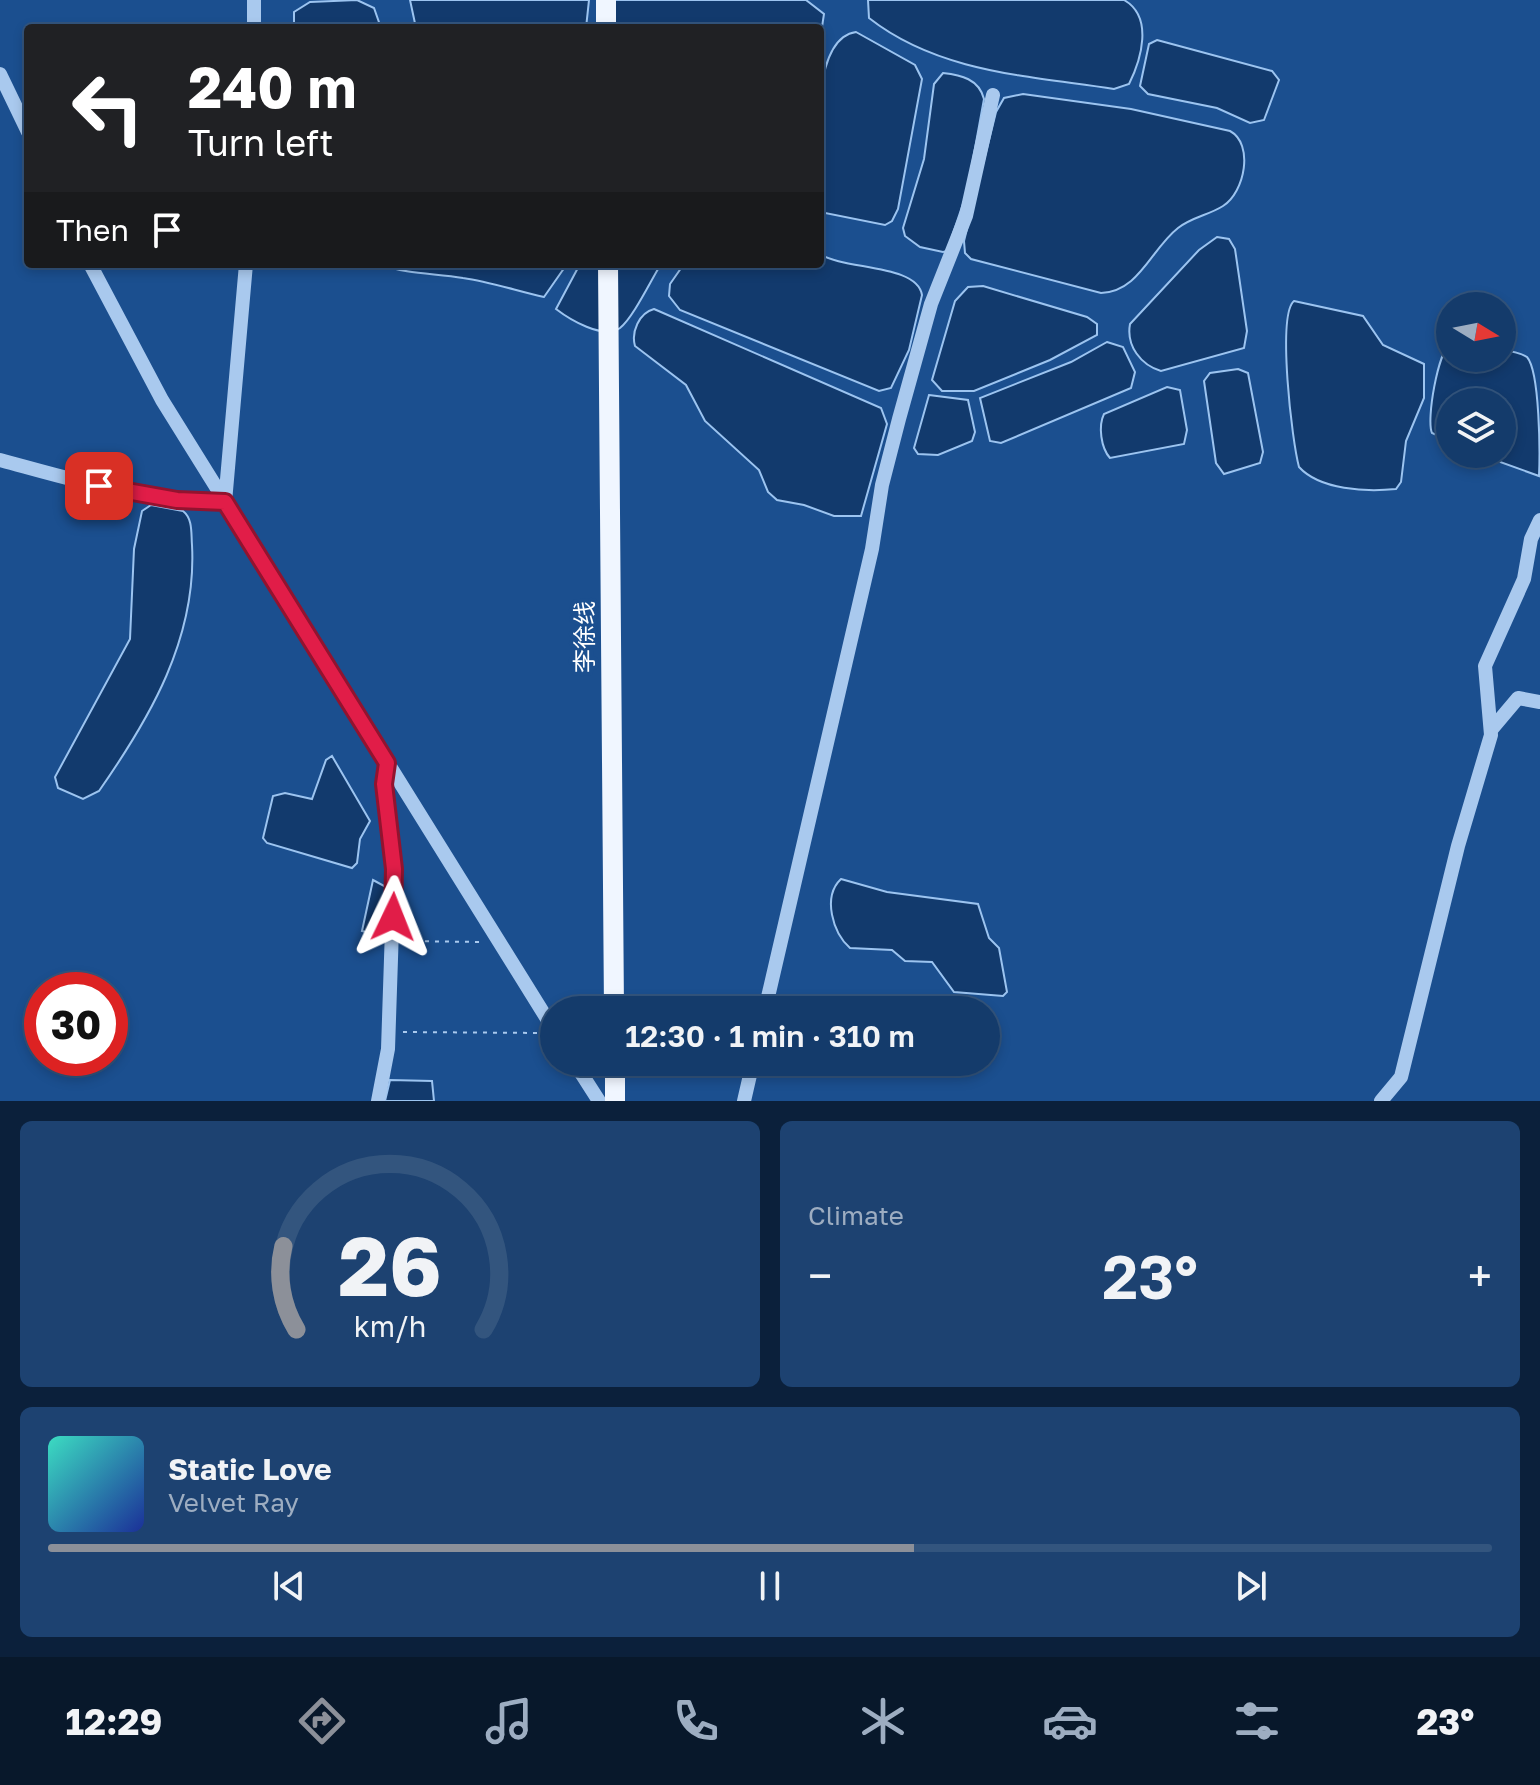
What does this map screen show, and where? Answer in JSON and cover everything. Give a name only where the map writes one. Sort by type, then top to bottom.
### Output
[{"type":"main road","points":[[606,0],[606,24]]},
{"type":"main road","name":"李徐线","points":[[608,268],[614,996]]},
{"type":"main road","points":[[615,1076],[615,1101]]},
{"type":"street","points":[[254,0],[254,24]]},
{"type":"street","points":[[0,74],[24,124]]},
{"type":"street","points":[[768,996],[872,549],[882,485],[931,304],[966,216],[993,95]]},
{"type":"street","points":[[92,268],[136,357],[540,1009]]},
{"type":"street","points":[[225,502],[246,268]]},
{"type":"street","points":[[0,460],[118,491],[177,500],[225,502]]},
{"type":"street","points":[[1381,1101],[1397,1085],[1405,1064],[1458,846],[1491,730],[1485,666],[1524,579],[1531,539],[1540,520]]},
{"type":"street","points":[[1491,730],[1518,698],[1540,702]]},
{"type":"street","points":[[378,1101],[389,1032],[394,869],[384,784],[387,763]]},
{"type":"street","points":[[583,1076],[599,1101]]},
{"type":"street","points":[[744,1101],[750,1076]]},
{"type":"path","points":[[392,941],[499,942]]},
{"type":"path","points":[[389,1032],[540,1032]]},
{"type":"water","points":[[357,0],[374,8],[380,24],[294,24],[294,12],[310,2]]},
{"type":"water","points":[[410,0],[589,0],[586,24],[415,24]]},
{"type":"water","points":[[605,0],[806,0],[824,14],[822,24],[604,24]]},
{"type":"water","points":[[868,0],[1124,0],[1139,17],[1141,51],[1129,84],[1114,89],[1018,75],[955,61],[896,36],[869,18]]},
{"type":"water","points":[[856,32],[915,65],[922,79],[898,209],[892,221],[885,225],[824,213],[824,75],[829,58],[840,40]]},
{"type":"water","points":[[1157,40],[1272,71],[1279,80],[1264,120],[1250,123],[1217,108],[1148,94],[1140,86],[1149,44]]},
{"type":"water","points":[[943,73],[974,83],[984,99],[967,192],[947,251],[943,252],[920,247],[905,236],[903,228],[924,159],[934,84]]},
{"type":"water","points":[[1023,94],[1131,109],[1230,131],[1242,146],[1244,157],[1237,190],[1223,206],[1178,228],[1135,278],[1114,291],[1101,293],[971,259],[965,253],[964,241],[996,112],[1004,98]]},
{"type":"water","points":[[1217,237],[1229,239],[1235,249],[1247,331],[1244,348],[1161,371],[1154,368],[1136,354],[1130,340],[1130,324],[1199,250]]},
{"type":"water","points":[[824,256],[907,278],[917,285],[922,295],[909,350],[891,388],[879,391],[680,310],[669,296],[670,284],[681,268],[824,268]]},
{"type":"water","points":[[391,268],[564,268],[544,297],[453,276]]},
{"type":"water","points":[[578,268],[659,268],[636,308],[620,328],[613,331],[586,327],[556,309]]},
{"type":"water","points":[[983,286],[1087,317],[1097,324],[1097,335],[1050,360],[974,391],[942,391],[932,380],[955,301],[968,287]]},
{"type":"water","points":[[1294,301],[1363,316],[1383,345],[1424,364],[1424,398],[1406,441],[1401,482],[1396,489],[1344,488],[1319,481],[1299,467],[1286,353],[1289,311]]},
{"type":"water","points":[[654,309],[881,408],[887,424],[861,516],[834,516],[804,505],[777,500],[768,492],[759,470],[705,421],[686,385],[635,346],[637,324],[644,314]]},
{"type":"water","points":[[1107,342],[1123,347],[1135,372],[1131,388],[1001,443],[990,441],[980,398],[1071,362]]},
{"type":"water","points":[[1516,353],[1527,357],[1537,395],[1539,476],[1516,468],[1516,388],[1436,388],[1436,435],[1432,433],[1431,426],[1438,372],[1516,372]]},
{"type":"water","points":[[1238,369],[1248,373],[1263,452],[1260,463],[1224,474],[1216,463],[1204,381],[1210,373]]},
{"type":"water","points":[[1167,387],[1180,390],[1187,430],[1184,444],[1110,458],[1101,437],[1104,414]]},
{"type":"water","points":[[929,395],[968,400],[975,432],[972,441],[938,455],[918,454],[914,448]]},
{"type":"water","points":[[151,505],[183,511],[190,522],[192,579],[187,612],[166,676],[136,735],[99,791],[83,799],[58,788],[55,777],[130,639],[134,549],[142,511]]},
{"type":"water","points":[[332,756],[370,821],[360,839],[357,863],[352,868],[267,843],[263,838],[273,796],[285,793],[312,799],[326,760]]},
{"type":"water","points":[[841,879],[887,892],[978,904],[989,938],[999,948],[1007,992],[1003,996],[954,992],[932,962],[905,961],[892,950],[850,948],[839,933],[832,915],[832,895]]},
{"type":"water","points":[[373,880],[388,888],[383,936],[362,931]]},
{"type":"water","points":[[390,1080],[432,1081],[434,1101],[385,1101]]},
{"type":"route","points":[[99,486],[177,500],[225,502],[387,763],[384,784],[394,869],[393,917]]}]
